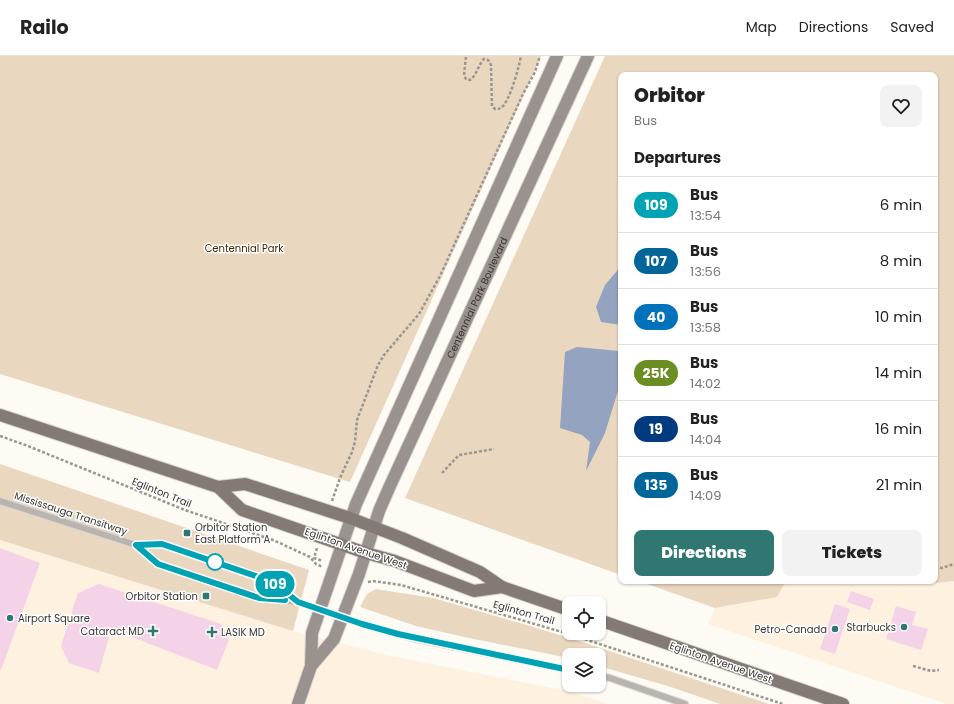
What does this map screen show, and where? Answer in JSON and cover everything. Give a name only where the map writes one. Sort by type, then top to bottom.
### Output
[{"type":"main road","name":"Eglinton Avenue West","points":[[0,415],[218,487],[245,484],[350,518],[480,572],[502,587],[562,608]]},
{"type":"main road","name":"Eglinton Avenue West","points":[[218,487],[242,510],[343,538],[366,553],[395,561],[474,591],[502,587]]},
{"type":"main road","name":"Eglinton Avenue West","points":[[606,622],[843,704]]},
{"type":"street","points":[[298,704],[311,666],[312,632],[350,518],[557,56]]},
{"type":"street","name":"Centennial Park Boulevard","points":[[311,666],[334,639],[359,574],[386,494],[406,448],[463,329],[588,56]]},
{"type":"lane","name":"Mississauga Transitway","points":[[0,501],[136,545],[162,544],[273,582],[298,602],[259,598],[158,564],[136,545]]},
{"type":"lane","points":[[362,624],[411,638],[562,669]]},
{"type":"lane","points":[[606,677],[685,704]]},
{"type":"path","points":[[466,57],[464,75],[466,79],[470,80],[473,78],[480,63],[484,59],[488,60],[491,65],[492,106],[495,109],[499,109],[503,106],[512,88],[521,56]]},
{"type":"path","points":[[333,498],[352,452],[355,442],[356,420],[378,365],[384,355],[419,314],[440,276],[523,94],[535,72],[540,56]]},
{"type":"path","name":"Eglinton Trail","points":[[0,436],[36,449],[185,510],[273,540],[310,557],[316,564]]},
{"type":"path","points":[[442,473],[460,455],[494,449]]},
{"type":"path","points":[[938,568],[954,564]]},
{"type":"path","name":"Eglinton Trail","points":[[372,581],[413,588],[569,634],[783,704]]},
{"type":"path","points":[[913,666],[931,671],[939,670]]},
{"type":"shaded area","points":[[0,540],[293,631],[390,656],[562,690],[562,692],[571,692],[608,704],[0,704]]},
{"type":"shaded area","points":[[954,581],[954,704],[947,704],[708,624],[715,608],[777,597],[784,584],[938,584],[938,583]]},
{"type":"green space","name":"Centennial Park","points":[[0,56],[541,56],[350,482],[0,374]]},
{"type":"green space","points":[[605,56],[954,56],[954,581],[938,583],[938,72],[618,72],[618,574],[405,498]]},
{"type":"green space","points":[[0,464],[309,570],[293,631],[0,540]]},
{"type":"green space","points":[[647,584],[784,584],[777,597],[715,608]]},
{"type":"green space","points":[[376,589],[433,598],[562,636],[562,640],[576,640],[600,648],[562,648],[562,657],[416,626],[360,607],[367,594]]},
{"type":"green space","points":[[606,650],[769,704],[720,704],[671,687],[606,668]]},
{"type":"water","points":[[618,270],[618,325],[601,322],[596,307],[605,285]]},
{"type":"water","points":[[577,347],[618,351],[618,391],[605,433],[586,471],[590,442],[582,435],[560,428],[565,352]]},
{"type":"building","name":"Airport Square","points":[[0,548],[40,563],[1,670],[0,669]]},
{"type":"building","points":[[99,584],[221,624],[229,639],[217,670],[111,629],[99,673],[69,663],[61,646],[78,593]]},
{"type":"building","points":[[851,591],[874,599],[870,610],[847,602]]},
{"type":"building","name":"Petro-Canada","points":[[835,604],[850,609],[835,654],[820,649]]},
{"type":"building","name":"Starbucks","points":[[896,606],[916,612],[912,625],[928,629],[921,650],[886,639]]},
{"type":"bus line","name":"109","points":[[285,600],[259,598],[158,564],[136,545],[162,544],[273,582],[298,602],[362,624],[411,638],[562,669]]},
{"type":"place","name":"Orbitor Station East Platform A","points":[[187,533]]},
{"type":"place","name":"Orbitor Station","points":[[206,596]]},
{"type":"place","name":"Airport Square","points":[[10,618]]},
{"type":"place","name":"Starbucks","points":[[904,627]]},
{"type":"place","name":"Petro-Canada","points":[[835,629]]},
{"type":"place","name":"Cataract MD","points":[[153,631]]},
{"type":"place","name":"LASIK MD","points":[[212,632]]}]
